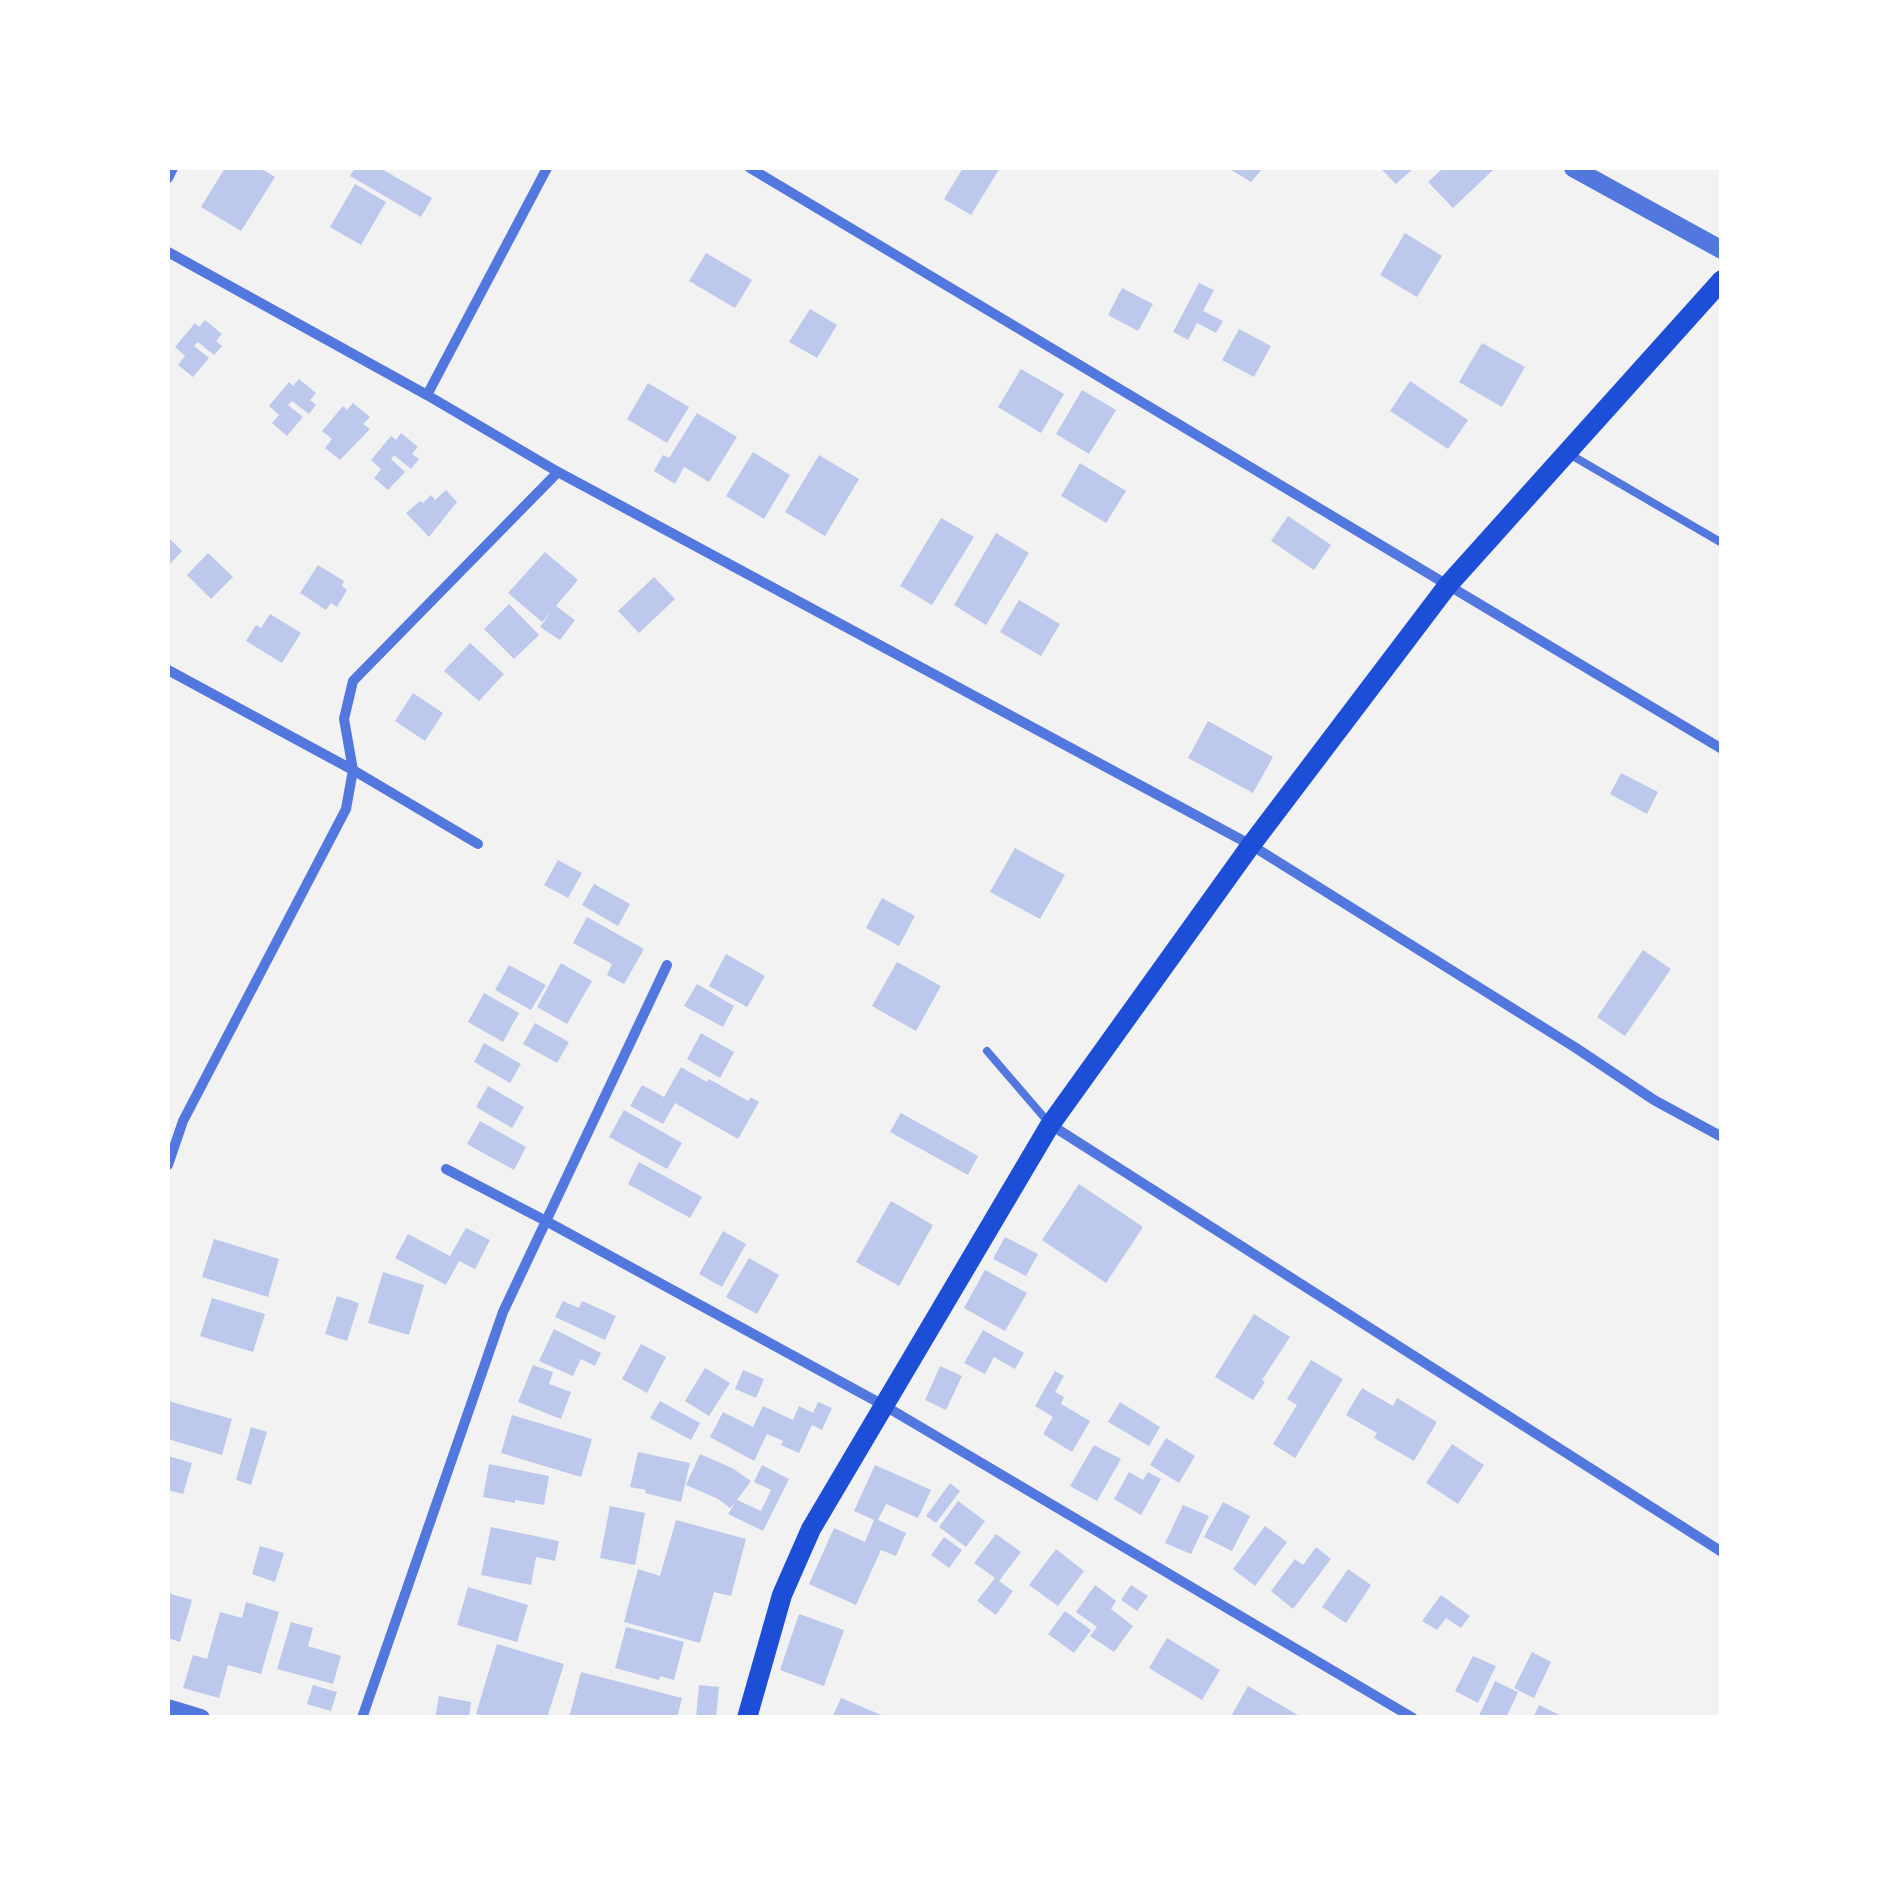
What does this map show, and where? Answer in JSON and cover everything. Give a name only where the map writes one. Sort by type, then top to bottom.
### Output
[{"type":"main road","points":[[747,1718],[782,1595],[811,1529],[1050,1125],[1251,845],[1448,585],[1722,280]]},
{"type":"street","points":[[168,178],[173,168]]},
{"type":"street","points":[[427,396],[547,168]]},
{"type":"street","points":[[750,168],[1722,748]]},
{"type":"street","points":[[1573,168],[1722,250]]},
{"type":"street","points":[[168,252],[558,472],[1251,845],[1654,1100],[1722,1136]]},
{"type":"street","points":[[168,1165],[183,1121],[346,810],[353,770],[344,719],[354,681],[558,472]]},
{"type":"street","points":[[168,670],[353,770],[478,844]]},
{"type":"street","points":[[362,1718],[503,1312],[667,965]]},
{"type":"street","points":[[1050,1125],[1722,1552]]},
{"type":"street","points":[[446,1169],[885,1406],[1414,1718]]},
{"type":"street","points":[[168,1708],[200,1718]]},
{"type":"lane","points":[[1567,452],[1722,543]]},
{"type":"lane","points":[[987,1051],[1050,1125]]},
{"type":"building","points":[[225,168],[260,168],[275,177],[241,231],[201,207]]},
{"type":"building","points":[[355,168],[380,168],[432,198],[421,217],[350,176]]},
{"type":"building","points":[[963,168],[1000,168],[971,215],[944,199]]},
{"type":"building","points":[[1228,168],[1263,168],[1251,182]]},
{"type":"building","points":[[1380,168],[1414,168],[1396,184]]},
{"type":"building","points":[[1443,168],[1495,168],[1453,208],[1428,182]]},
{"type":"building","points":[[355,184],[386,202],[361,245],[330,227]]},
{"type":"building","points":[[1405,233],[1442,256],[1417,297],[1380,275]]},
{"type":"building","points":[[706,253],[752,280],[735,308],[689,281]]},
{"type":"building","points":[[1199,283],[1214,290],[1203,311],[1223,321],[1216,333],[1197,323],[1188,340],[1173,332]]},
{"type":"building","points":[[1122,288],[1153,304],[1138,331],[1108,315]]},
{"type":"building","points":[[810,309],[837,325],[817,358],[789,342]]},
{"type":"building","points":[[205,320],[222,334],[216,341],[222,346],[214,355],[198,342],[194,346],[209,358],[193,377],[178,365],[185,356],[175,347],[195,323],[199,327]]},
{"type":"building","points":[[1239,329],[1271,346],[1254,377],[1222,360]]},
{"type":"building","points":[[1482,343],[1525,367],[1502,407],[1459,382]]},
{"type":"building","points":[[1021,369],[1064,394],[1041,433],[998,407]]},
{"type":"building","points":[[299,379],[316,393],[310,400],[316,405],[309,414],[292,401],[288,405],[303,417],[287,436],[272,423],[279,415],[269,406],[289,382],[293,386]]},
{"type":"building","points":[[1410,381],[1468,420],[1448,449],[1390,411]]},
{"type":"building","points":[[648,383],[689,407],[667,443],[627,419]]},
{"type":"building","points":[[1082,390],[1116,410],[1089,454],[1056,434]]},
{"type":"building","points":[[353,403],[370,417],[363,424],[370,429],[340,460],[325,448],[332,439],[322,431],[343,406],[347,410]]},
{"type":"building","points":[[697,413],[737,437],[709,482],[684,467],[675,484],[654,471],[663,455],[669,458]]},
{"type":"building","points":[[401,433],[418,447],[412,454],[419,459],[411,469],[394,455],[391,459],[405,472],[388,490],[374,478],[381,469],[371,460],[391,436],[396,440]]},
{"type":"building","points":[[753,452],[790,475],[764,519],[726,496]]},
{"type":"building","points":[[819,455],[859,479],[825,536],[785,512]]},
{"type":"building","points":[[1080,463],[1126,491],[1106,523],[1061,496]]},
{"type":"building","points":[[446,490],[457,502],[429,537],[406,513],[420,501],[423,503],[431,495],[435,500]]},
{"type":"building","points":[[1288,516],[1331,545],[1314,570],[1271,541]]},
{"type":"building","points":[[941,518],[974,537],[932,605],[900,586]]},
{"type":"building","points":[[996,533],[1029,553],[986,625],[954,605]]},
{"type":"building","points":[[168,537],[182,551],[168,566]]},
{"type":"building","points":[[545,552],[578,580],[556,606],[575,620],[560,640],[540,627],[551,612],[542,622],[508,593]]},
{"type":"building","points":[[208,553],[233,577],[211,599],[187,575]]},
{"type":"building","points":[[318,565],[344,581],[342,586],[347,590],[337,607],[331,603],[326,610],[300,593]]},
{"type":"building","points":[[654,577],[675,599],[639,633],[618,611]]},
{"type":"building","points":[[1019,600],[1060,624],[1041,656],[1000,632]]},
{"type":"building","points":[[509,604],[539,635],[514,659],[484,629]]},
{"type":"building","points":[[270,614],[301,633],[282,663],[246,641],[256,625],[261,628]]},
{"type":"building","points":[[470,643],[504,674],[479,701],[444,671]]},
{"type":"building","points":[[413,693],[443,713],[425,741],[395,721]]},
{"type":"building","points":[[1208,721],[1273,757],[1253,793],[1188,758]]},
{"type":"building","points":[[1621,773],[1658,792],[1647,814],[1610,794]]},
{"type":"building","points":[[1015,848],[1065,875],[1040,919],[990,892]]},
{"type":"building","points":[[558,860],[582,873],[568,898],[544,885]]},
{"type":"building","points":[[594,884],[630,904],[618,926],[582,905]]},
{"type":"building","points":[[882,898],[915,916],[899,946],[866,928]]},
{"type":"building","points":[[587,917],[644,949],[624,984],[607,975],[612,964],[573,943]]},
{"type":"building","points":[[1643,950],[1671,969],[1625,1036],[1597,1017]]},
{"type":"building","points":[[726,954],[765,976],[747,1007],[709,986]]},
{"type":"building","points":[[897,962],[941,986],[916,1031],[872,1006]]},
{"type":"building","points":[[561,963],[592,981],[567,1024],[537,1007]]},
{"type":"building","points":[[509,965],[546,985],[531,1010],[495,990]]},
{"type":"building","points":[[697,984],[734,1006],[723,1027],[684,1006]]},
{"type":"building","points":[[484,993],[519,1013],[503,1042],[468,1022]]},
{"type":"building","points":[[535,1023],[569,1042],[557,1063],[523,1044]]},
{"type":"building","points":[[701,1033],[734,1052],[720,1078],[687,1059]]},
{"type":"building","points":[[484,1043],[521,1064],[510,1083],[474,1062]]},
{"type":"building","points":[[681,1067],[748,1101],[751,1097],[759,1102],[738,1139],[675,1103],[663,1124],[630,1106],[642,1085],[664,1097]]},
{"type":"building","points":[[488,1086],[524,1107],[512,1128],[476,1107]]},
{"type":"building","points":[[624,1110],[682,1143],[667,1169],[609,1137]]},
{"type":"building","points":[[901,1113],[978,1156],[968,1175],[890,1132]]},
{"type":"building","points":[[480,1121],[526,1147],[514,1170],[467,1144]]},
{"type":"building","points":[[639,1162],[702,1197],[690,1218],[628,1184]]},
{"type":"building","points":[[1079,1184],[1143,1227],[1106,1283],[1042,1240]]},
{"type":"building","points":[[891,1201],[933,1225],[899,1286],[856,1262]]},
{"type":"building","points":[[466,1228],[490,1240],[475,1269],[459,1261],[446,1285],[395,1258],[408,1234],[450,1256]]},
{"type":"building","points":[[723,1231],[746,1244],[722,1287],[699,1274]]},
{"type":"building","points":[[1005,1237],[1038,1254],[1026,1276],[993,1259]]},
{"type":"building","points":[[214,1239],[279,1259],[268,1297],[202,1277]]},
{"type":"building","points":[[749,1258],[779,1275],[757,1314],[726,1297]]},
{"type":"building","points":[[985,1270],[1027,1293],[1005,1331],[964,1308]]},
{"type":"building","points":[[383,1272],[424,1285],[409,1335],[368,1323]]},
{"type":"building","points":[[337,1296],[359,1303],[347,1341],[325,1334]]},
{"type":"building","points":[[212,1298],[265,1314],[253,1352],[200,1336]]},
{"type":"building","points":[[563,1301],[579,1308],[582,1301],[616,1316],[605,1340],[555,1317]]},
{"type":"building","points":[[1254,1314],[1290,1337],[1253,1400],[1215,1377]]},
{"type":"building","points":[[554,1329],[601,1353],[595,1366],[581,1359],[573,1376],[539,1361]]},
{"type":"building","points":[[983,1330],[1024,1353],[1015,1369],[994,1357],[985,1374],[964,1363]]},
{"type":"building","points":[[641,1344],[666,1357],[647,1393],[622,1379]]},
{"type":"building","points":[[1311,1360],[1343,1379],[1295,1458],[1273,1444],[1297,1405],[1287,1399]]},
{"type":"building","points":[[533,1365],[553,1372],[549,1384],[571,1392],[561,1419],[518,1402]]},
{"type":"building","points":[[940,1366],[962,1376],[946,1410],[925,1400]]},
{"type":"building","points":[[705,1368],[730,1383],[709,1416],[685,1401]]},
{"type":"building","points":[[743,1370],[764,1379],[756,1398],[735,1389]]},
{"type":"building","points":[[1055,1371],[1064,1376],[1055,1392],[1064,1397],[1061,1404],[1090,1421],[1072,1452],[1043,1434],[1053,1417],[1035,1406]]},
{"type":"building","points":[[1362,1388],[1393,1406],[1397,1398],[1437,1422],[1414,1461],[1374,1438],[1377,1433],[1346,1415]]},
{"type":"building","points":[[168,1401],[232,1419],[222,1455],[168,1439]]},
{"type":"building","points":[[660,1401],[700,1423],[691,1440],[650,1418]]},
{"type":"building","points":[[818,1402],[832,1408],[822,1430],[812,1425],[799,1453],[767,1434],[754,1461],[710,1437],[723,1412],[753,1427],[763,1406],[793,1420],[799,1406],[813,1413]]},
{"type":"building","points":[[1120,1402],[1160,1427],[1149,1446],[1108,1422]]},
{"type":"building","points":[[512,1415],[592,1439],[581,1477],[501,1453]]},
{"type":"building","points":[[251,1427],[267,1432],[251,1485],[236,1480]]},
{"type":"building","points":[[1166,1438],[1195,1456],[1179,1483],[1150,1465]]},
{"type":"building","points":[[1452,1444],[1484,1465],[1458,1504],[1426,1483]]},
{"type":"building","points":[[1094,1445],[1121,1459],[1097,1501],[1070,1486]]},
{"type":"building","points":[[638,1452],[690,1463],[681,1502],[630,1487]]},
{"type":"building","points":[[700,1454],[751,1481],[737,1500],[761,1511],[771,1490],[754,1482],[762,1465],[789,1479],[763,1531],[728,1514],[735,1503],[730,1508],[686,1485]]},
{"type":"building","points":[[168,1456],[192,1463],[183,1494],[168,1490]]},
{"type":"building","points":[[489,1464],[549,1476],[544,1505],[483,1497]]},
{"type":"building","points":[[875,1465],[931,1490],[918,1518],[886,1504],[878,1520],[906,1533],[896,1556],[881,1550],[856,1605],[809,1584],[834,1528],[865,1542],[874,1520],[854,1511]]},
{"type":"building","points":[[1129,1472],[1143,1480],[1148,1472],[1161,1479],[1141,1515],[1114,1499]]},
{"type":"building","points":[[950,1483],[960,1491],[936,1523],[926,1516]]},
{"type":"building","points":[[958,1501],[985,1521],[966,1547],[939,1527]]},
{"type":"building","points":[[1223,1502],[1250,1516],[1232,1551],[1204,1537]]},
{"type":"building","points":[[1183,1505],[1209,1516],[1191,1554],[1165,1543]]},
{"type":"building","points":[[610,1506],[645,1513],[635,1565],[600,1558]]},
{"type":"building","points":[[676,1520],[746,1539],[731,1596],[714,1592],[700,1643],[624,1622],[638,1569],[660,1576]]},
{"type":"building","points":[[1265,1526],[1287,1542],[1255,1586],[1233,1569]]},
{"type":"building","points":[[491,1527],[559,1541],[555,1561],[536,1557],[531,1585],[481,1575]]},
{"type":"building","points":[[996,1534],[1021,1552],[999,1581],[1013,1591],[996,1615],[977,1601],[995,1578],[974,1563]]},
{"type":"building","points":[[944,1537],[962,1550],[949,1568],[931,1555]]},
{"type":"building","points":[[260,1546],[284,1553],[275,1582],[252,1574]]},
{"type":"building","points":[[1316,1547],[1331,1559],[1293,1609],[1271,1591],[1295,1559],[1303,1565]]},
{"type":"building","points":[[1056,1549],[1084,1571],[1058,1606],[1029,1585]]},
{"type":"building","points":[[1348,1569],[1371,1585],[1346,1623],[1322,1607]]},
{"type":"building","points":[[1095,1585],[1116,1601],[1111,1609],[1133,1626],[1114,1652],[1090,1636],[1097,1627],[1076,1612]]},
{"type":"building","points":[[1131,1585],[1148,1596],[1137,1611],[1121,1600]]},
{"type":"building","points":[[468,1587],[528,1605],[517,1642],[457,1625]]},
{"type":"building","points":[[168,1593],[192,1600],[180,1642],[168,1638]]},
{"type":"building","points":[[1441,1595],[1470,1616],[1461,1628],[1446,1618],[1437,1630],[1422,1621]]},
{"type":"building","points":[[246,1602],[279,1612],[261,1674],[228,1665],[219,1698],[183,1688],[193,1655],[207,1659],[220,1612],[242,1618]]},
{"type":"building","points":[[1065,1611],[1091,1630],[1074,1653],[1048,1634]]},
{"type":"building","points":[[799,1614],[844,1630],[824,1686],[780,1670]]},
{"type":"building","points":[[291,1622],[313,1628],[308,1646],[341,1656],[333,1684],[277,1669]]},
{"type":"building","points":[[626,1627],[684,1642],[674,1680],[615,1668]]},
{"type":"building","points":[[1167,1638],[1220,1670],[1202,1700],[1149,1668]]},
{"type":"building","points":[[497,1644],[564,1664],[547,1718],[490,1718],[476,1714]]},
{"type":"building","points":[[1532,1652],[1551,1662],[1534,1698],[1514,1688]]},
{"type":"building","points":[[1473,1656],[1496,1666],[1478,1703],[1455,1691]]},
{"type":"building","points":[[581,1672],[682,1698],[677,1718],[569,1718]]},
{"type":"building","points":[[1495,1681],[1518,1692],[1506,1718],[1478,1718]]},
{"type":"building","points":[[313,1685],[337,1692],[331,1711],[307,1704]]},
{"type":"building","points":[[699,1685],[719,1687],[716,1718],[696,1718]]},
{"type":"building","points":[[1248,1686],[1303,1718],[1230,1718]]},
{"type":"building","points":[[439,1696],[471,1702],[469,1718],[435,1718]]},
{"type":"building","points":[[841,1698],[886,1717],[886,1718],[832,1718]]},
{"type":"building","points":[[1539,1705],[1566,1718],[1533,1718]]}]
